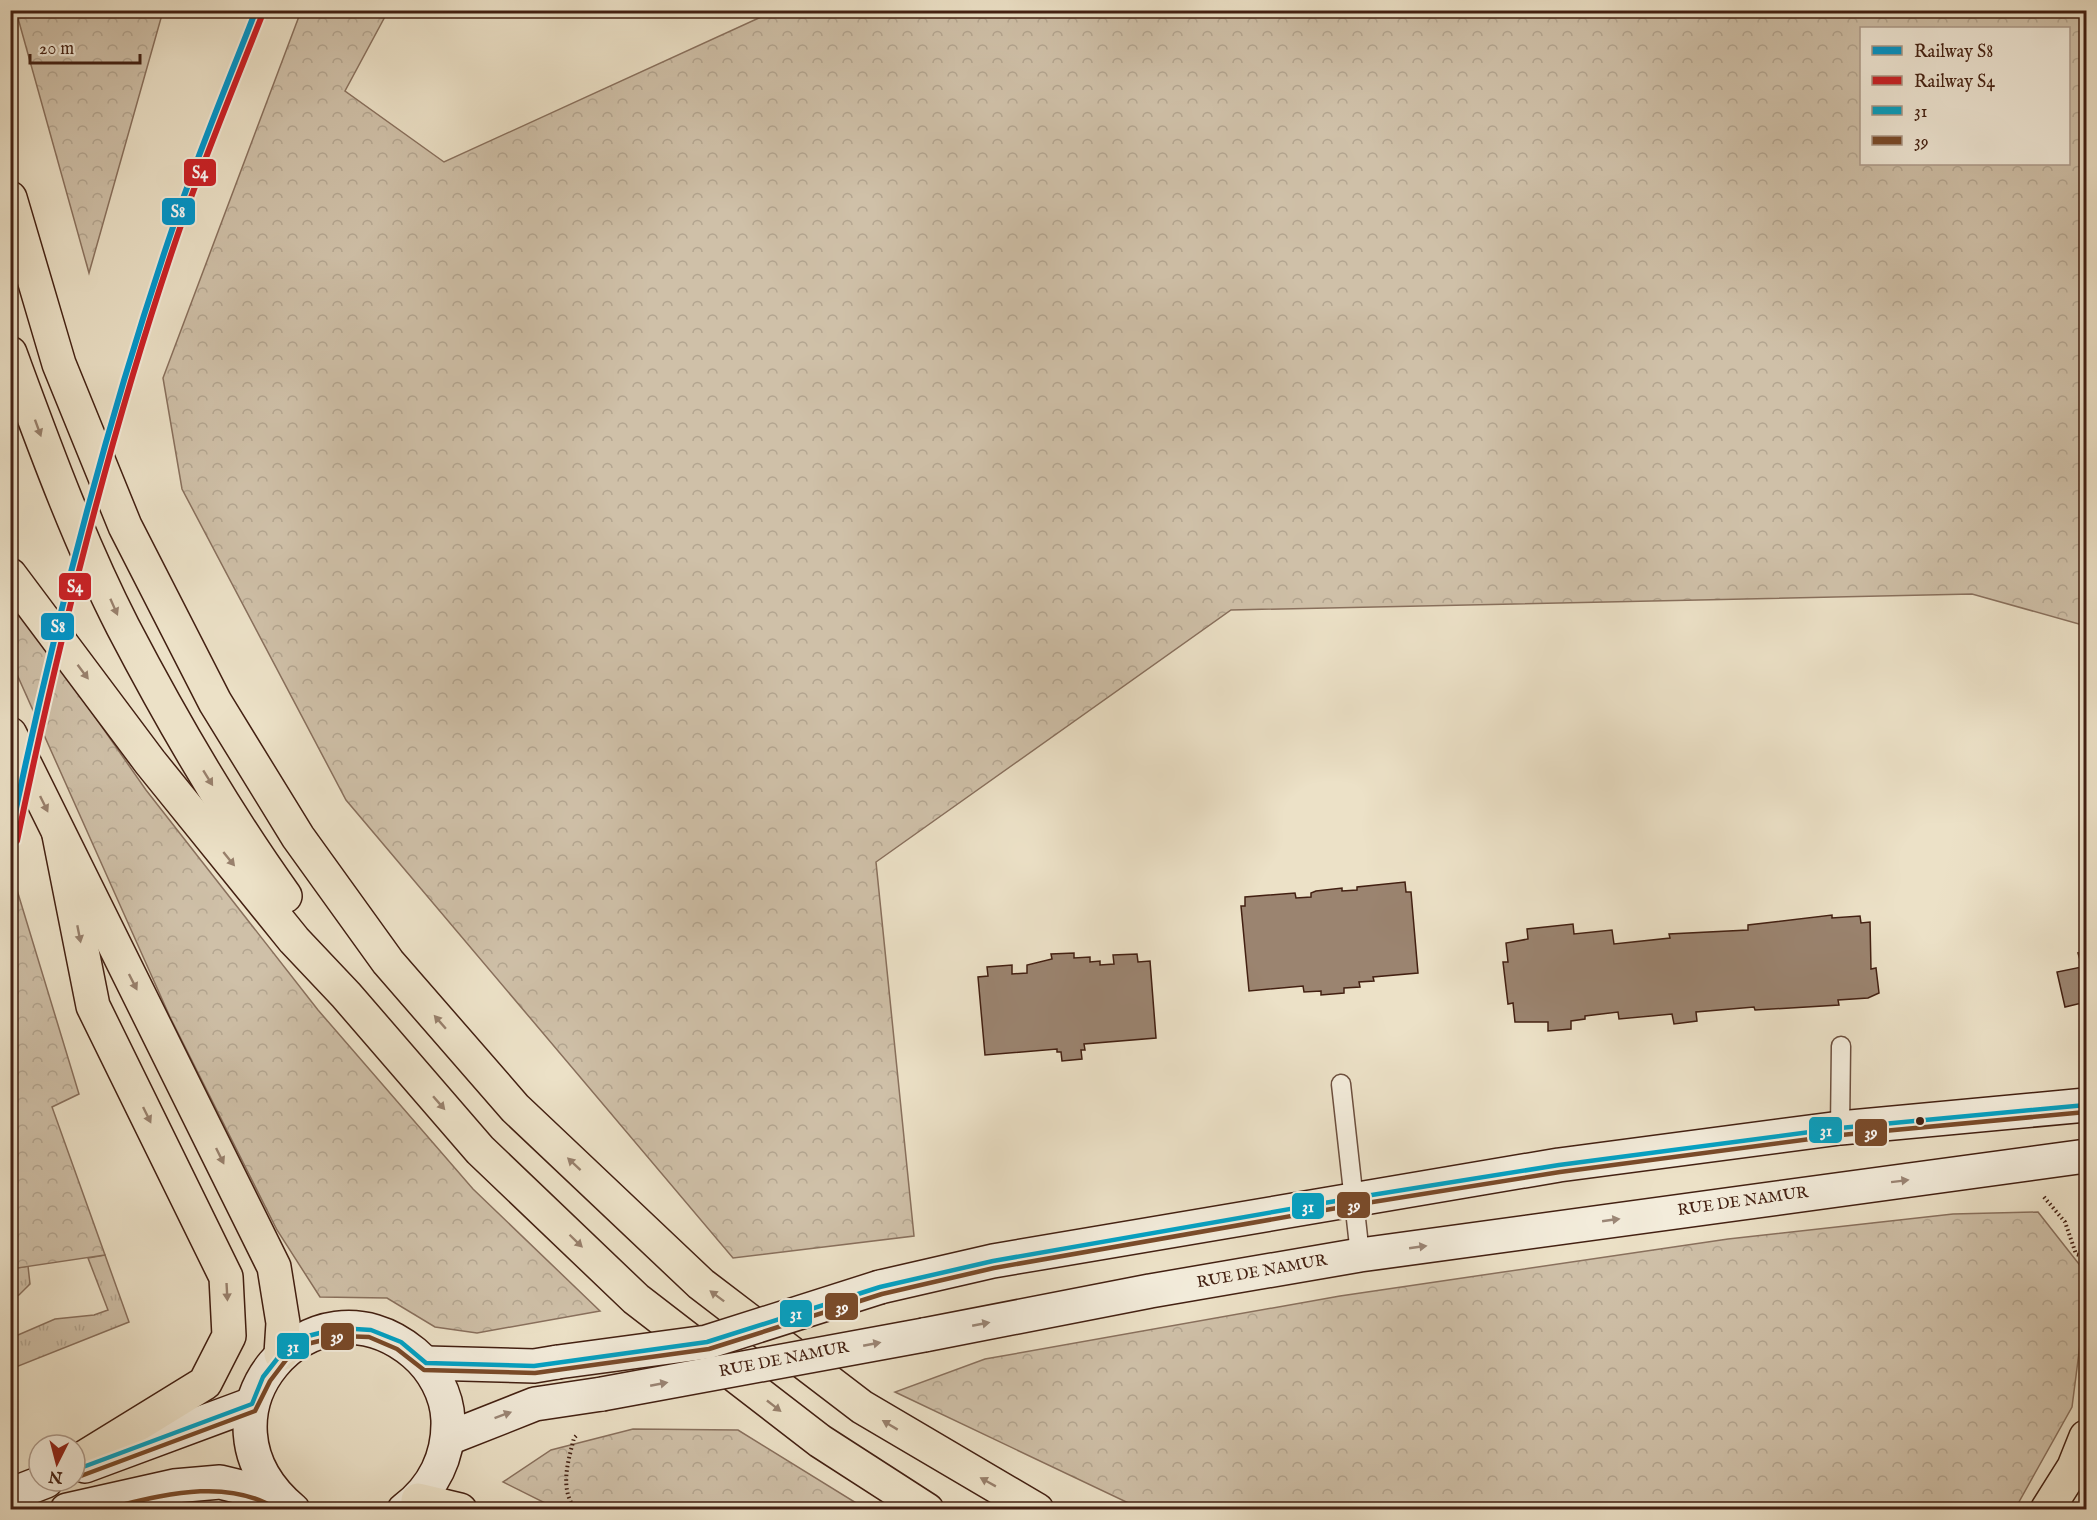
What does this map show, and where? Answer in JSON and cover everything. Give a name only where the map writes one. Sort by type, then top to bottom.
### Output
[{"type":"highway","points":[[10,198],[59,364],[125,526],[215,702],[298,837],[388,962],[515,1108],[701,1284],[862,1407],[1037,1509]]},
{"type":"highway","points":[[10,353],[57,479],[122,625],[186,742],[259,860],[309,930],[346,995]]},
{"type":"highway","points":[[10,575],[150,762],[294,939],[346,995],[480,1150],[636,1299],[820,1441],[927,1509]]},
{"type":"highway","points":[[10,734],[274,1267],[282,1323],[281,1354]]},
{"type":"highway","points":[[59,836],[93,1006],[226,1277],[230,1336],[205,1383],[87,1456]]},
{"type":"highway","points":[[2048,1509],[2074,1467],[2086,1437]]},
{"type":"highway","points":[[411,1505],[460,1509]]},
{"type":"main road","name":"RUE DE NAMUR","points":[[426,1363],[534,1366],[707,1342],[880,1287],[1004,1258],[1353,1198],[1559,1166],[1840,1128],[2086,1106]]},
{"type":"main road","name":"RUE DE NAMUR","points":[[448,1438],[535,1404],[602,1394],[924,1335],[1150,1291],[1360,1255],[2086,1156]]},
{"type":"main road","points":[[285,1502],[258,1468],[249,1437],[252,1404],[263,1377],[281,1354],[308,1336],[339,1328],[371,1330],[401,1342],[426,1363],[440,1386],[445,1403],[448,1438],[439,1471],[411,1505]]},
{"type":"main road","points":[[87,1466],[252,1404]]},
{"type":"main road","points":[[67,1509],[174,1486],[220,1482],[285,1502]]},
{"type":"main road","points":[[10,1495],[27,1488]]},
{"type":"lane","points":[[1840,1128],[1841,1046]]},
{"type":"lane","points":[[1341,1084],[1360,1255]]},
{"type":"path","points":[[2042,1196],[2050,1202],[2066,1222],[2076,1254],[2086,1257]]},
{"type":"path","points":[[576,1509],[567,1499],[566,1469],[574,1438],[580,1432]]},
{"type":"green space","points":[[16,11],[163,11],[89,273]]},
{"type":"green space","points":[[301,11],[388,11],[345,91],[444,162],[774,11],[2086,11],[2086,626],[1972,594],[1231,610],[876,862],[914,1236],[733,1258],[346,800],[182,489],[163,378]]},
{"type":"green space","points":[[10,595],[146,790],[318,1010],[473,1189],[600,1311],[477,1333],[435,1327],[387,1298],[320,1297],[277,1230],[170,1017],[11,661]]},
{"type":"green space","points":[[10,867],[79,1094],[52,1107],[105,1255],[11,1269]]},
{"type":"green space","points":[[2038,1212],[2086,1273],[2086,1298],[2072,1407],[2015,1509],[1141,1509],[895,1392],[985,1359],[1340,1296],[1728,1239],[1953,1214]]},
{"type":"green space","points":[[105,1255],[129,1322],[11,1369],[11,1338],[55,1319],[94,1315],[108,1310],[88,1258]]},
{"type":"green space","points":[[28,1266],[30,1284],[19,1295],[11,1299],[11,1269]]},
{"type":"green space","points":[[633,1429],[738,1430],[866,1509],[557,1509],[503,1482],[551,1450]]},
{"type":"building","points":[[1405,882],[1406,892],[1411,892],[1418,973],[1373,977],[1374,981],[1359,982],[1360,987],[1344,988],[1344,993],[1321,995],[1321,991],[1304,992],[1303,986],[1249,991],[1241,906],[1245,906],[1245,897],[1295,893],[1296,898],[1311,897],[1311,893],[1316,891],[1342,888],[1342,891],[1357,890],[1357,887]]},
{"type":"building","points":[[1832,915],[1832,918],[1860,916],[1861,923],[1870,922],[1871,969],[1876,968],[1879,993],[1868,998],[1838,1000],[1839,1005],[1755,1010],[1754,1007],[1696,1012],[1697,1021],[1674,1024],[1672,1014],[1619,1019],[1618,1012],[1585,1016],[1585,1019],[1571,1021],[1571,1029],[1548,1031],[1548,1022],[1515,1022],[1513,1003],[1508,1004],[1503,962],[1508,962],[1506,943],[1528,939],[1527,929],[1573,924],[1574,934],[1612,930],[1614,944],[1670,938],[1669,934],[1748,930],[1748,925]]},
{"type":"building","points":[[2086,952],[2086,1002],[2065,1007],[2057,972],[2082,967],[2078,953]]},
{"type":"building","points":[[1074,953],[1074,958],[1090,957],[1090,962],[1100,961],[1100,965],[1114,964],[1113,955],[1137,954],[1138,962],[1150,961],[1156,1038],[1084,1044],[1085,1050],[1081,1050],[1082,1059],[1062,1061],[1061,1052],[1057,1052],[1057,1049],[985,1055],[978,977],[988,976],[987,967],[1012,965],[1012,974],[1027,973],[1027,965],[1052,959],[1051,954]]},
{"type":"rail line","name":"S8","points":[[10,837],[63,605],[125,377],[183,200],[256,10]]},
{"type":"rail line","name":"S4","points":[[17,841],[69,609],[131,379],[190,201],[263,13]]},
{"type":"transit line","name":"31","points":[[87,1466],[252,1404],[263,1377],[281,1354],[308,1336],[339,1328],[371,1330],[401,1342],[426,1363],[534,1366],[707,1342],[880,1287],[993,1261],[1353,1198],[1559,1165],[1840,1128],[2086,1105]]},
{"type":"transit line","name":"39","points":[[87,1474],[255,1411],[270,1381],[286,1360],[311,1343],[340,1336],[369,1337],[397,1349],[424,1370],[535,1373],[709,1349],[882,1294],[994,1268],[1354,1205],[1560,1172],[1841,1135],[2086,1112]]},
{"type":"transit line","name":"39","points":[[100,1510],[167,1495],[213,1491],[236,1493],[257,1499],[278,1510]]}]
